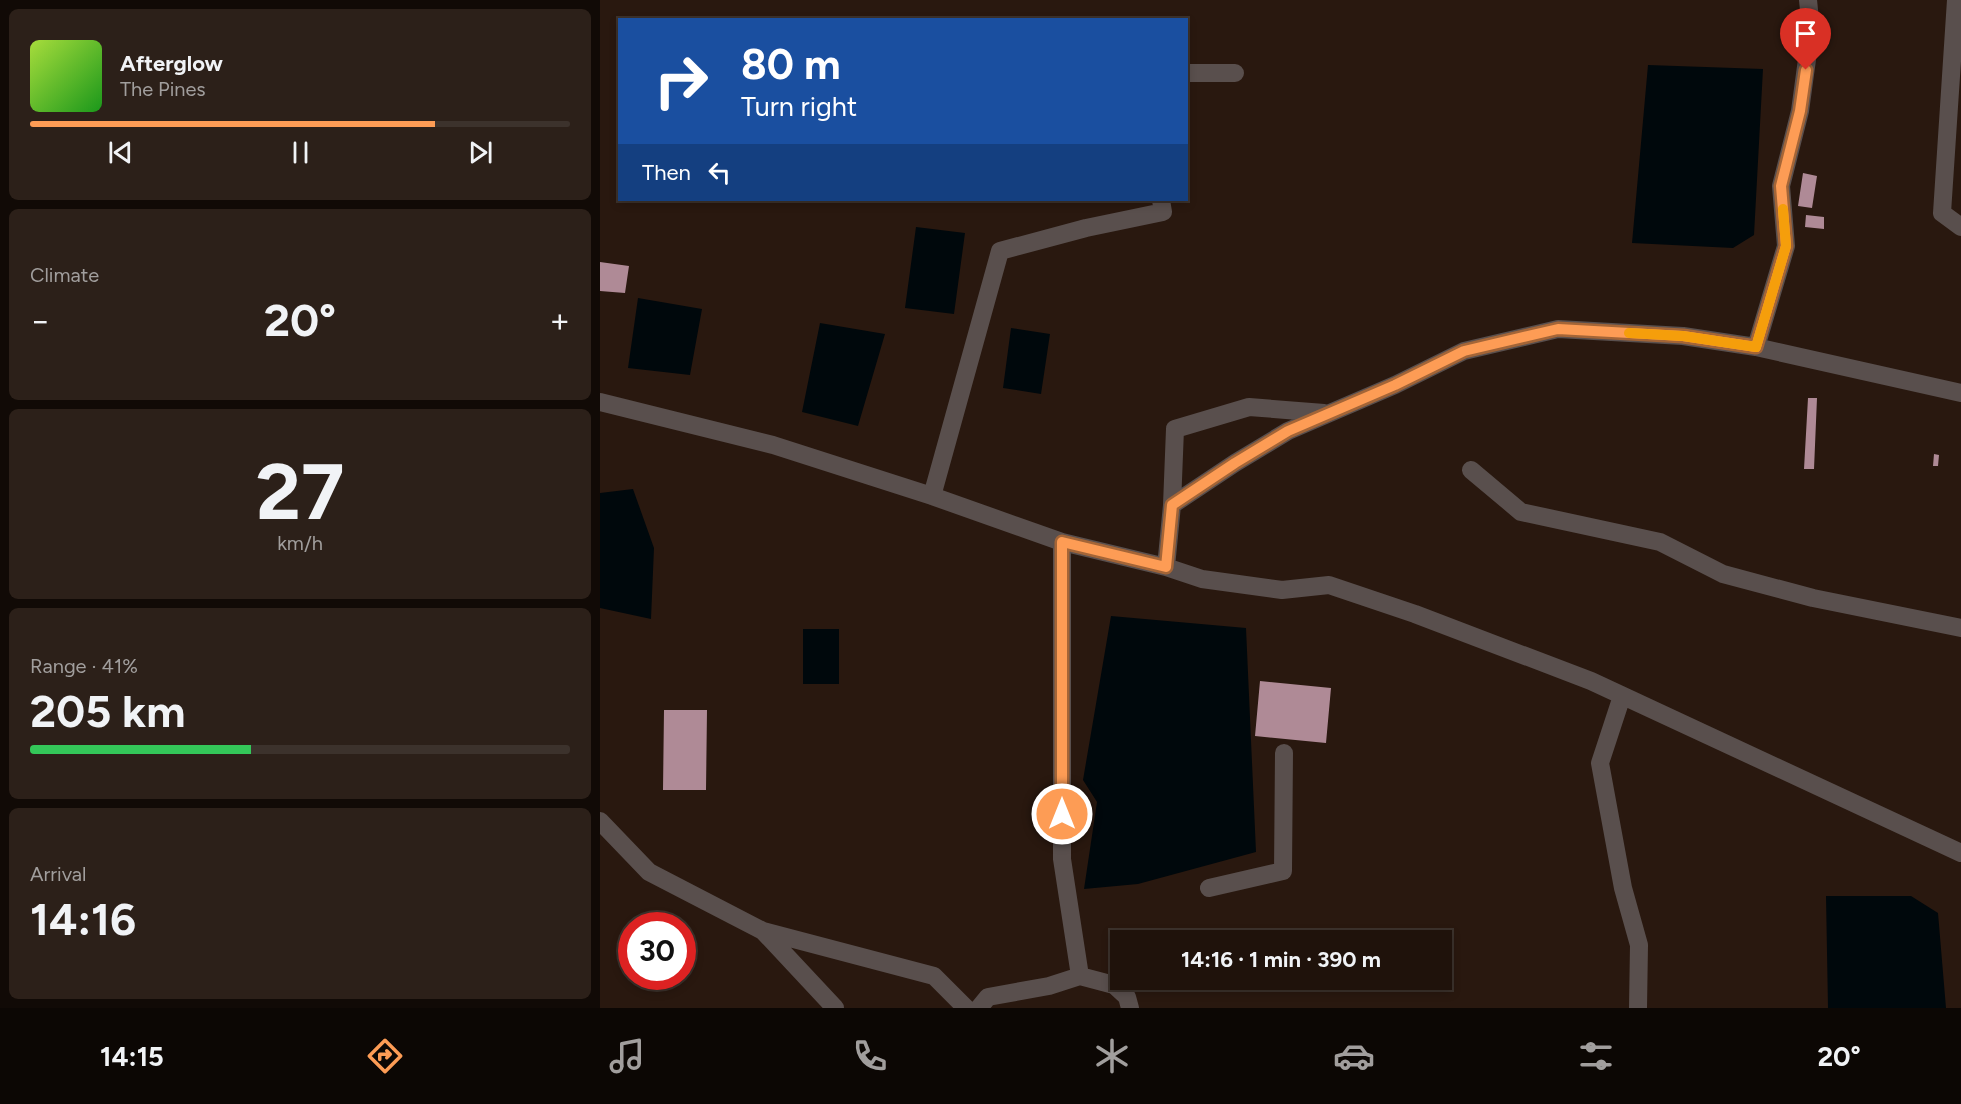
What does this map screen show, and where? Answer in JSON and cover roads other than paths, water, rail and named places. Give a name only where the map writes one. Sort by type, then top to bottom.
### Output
[{"type":"street","points":[[1756,347],[1786,246],[1781,186],[1800,111],[1811,30],[1808,0]]},
{"type":"street","points":[[1956,0],[1942,213],[1961,227]]},
{"type":"street","points":[[1188,73],[1235,73]]},
{"type":"street","points":[[932,496],[1000,251],[1086,228],[1163,212],[1161,201]]},
{"type":"street","points":[[1172,505],[1288,431],[1395,385],[1464,351],[1558,329],[1683,336],[1756,347],[1959,390]]},
{"type":"street","points":[[600,402],[773,445],[932,496],[1062,542],[1166,567],[1202,579],[1282,590],[1329,585],[1426,618],[1591,681],[1961,853]]},
{"type":"street","points":[[1166,567],[1172,505],[1175,429],[1249,407],[1328,413]]},
{"type":"street","points":[[1471,470],[1521,512],[1660,542],[1723,574],[1813,598],[1961,628]]},
{"type":"street","points":[[1062,542],[1062,859],[1080,976]]},
{"type":"street","points":[[1622,696],[1600,763],[1623,888],[1638,945],[1638,1008]]},
{"type":"street","points":[[1209,888],[1283,871],[1284,753]]},
{"type":"street","points":[[600,821],[649,872],[762,931],[934,976],[966,1008]]},
{"type":"street","points":[[762,931],[835,1008]]},
{"type":"street","points":[[979,1008],[988,997],[1049,986],[1080,976],[1114,985],[1127,998],[1130,1008]]}]
